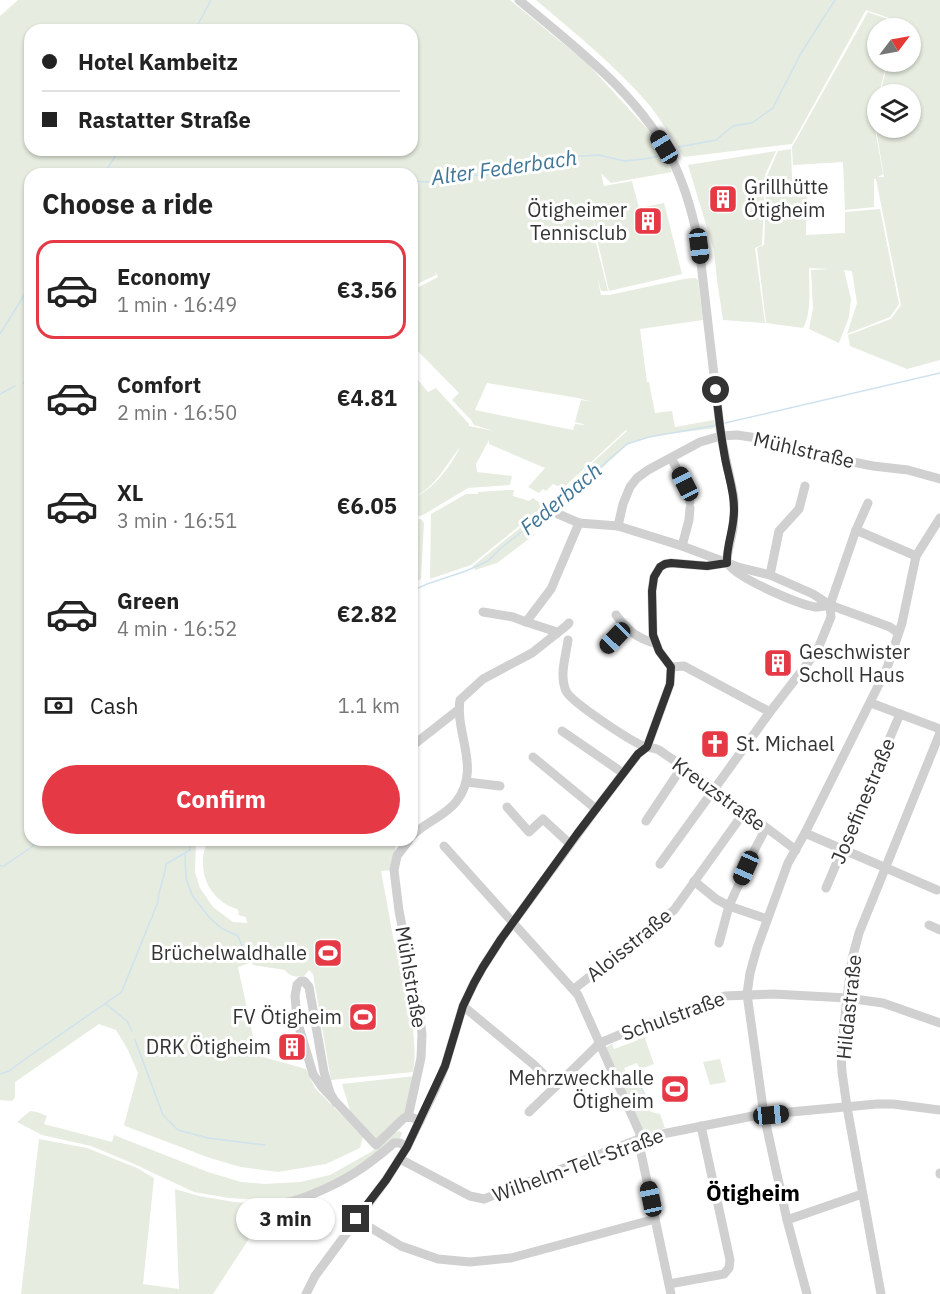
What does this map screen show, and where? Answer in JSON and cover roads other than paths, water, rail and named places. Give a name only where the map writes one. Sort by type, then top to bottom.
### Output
[{"type":"street","points":[[519,0],[623,91],[652,127],[670,156],[686,192],[699,246],[720,427],[734,497],[735,512],[727,563],[738,574],[783,595],[818,607],[830,605]]},
{"type":"street","name":"Mühlstraße","points":[[618,526],[623,504],[630,487],[637,478],[700,442],[720,427],[737,435],[771,440],[823,456],[908,470],[940,479]]},
{"type":"street","points":[[671,458],[685,484],[690,505],[689,520],[682,546]]},
{"type":"street","points":[[770,575],[779,531],[799,508],[806,486]]},
{"type":"street","points":[[660,864],[817,651],[831,617],[830,605],[856,530],[868,503]]},
{"type":"street","points":[[552,509],[579,523],[618,526],[738,567],[770,575],[813,594],[830,605],[890,627],[898,633]]},
{"type":"street","points":[[807,1294],[787,1220],[764,1115],[747,994],[750,973],[781,880],[887,668],[902,623],[916,556],[940,518]]},
{"type":"street","points":[[526,622],[551,589],[579,523]]},
{"type":"street","points":[[856,530],[916,556]]},
{"type":"street","points":[[306,1294],[315,1276],[407,1147],[445,1066],[463,1006],[478,975],[513,922],[570,844],[638,754],[647,747],[670,684],[671,667],[659,651],[653,635],[654,577],[660,567],[665,564],[707,566],[727,563]]},
{"type":"street","points":[[483,612],[513,617],[554,631],[556,634]]},
{"type":"street","points":[[616,615],[625,628],[642,640],[655,643]]},
{"type":"street","points":[[418,830],[456,803],[466,782],[468,766],[458,710],[460,700],[483,679],[532,653],[569,623]]},
{"type":"street","points":[[605,649],[625,628]]},
{"type":"street","name":"Kreuzstraße","points":[[568,640],[562,675],[566,692],[577,703],[640,745],[653,747],[715,789],[796,850]]},
{"type":"street","points":[[671,667],[684,666],[705,675],[770,712]]},
{"type":"street","points":[[871,703],[940,729]]},
{"type":"street","points":[[418,741],[458,710]]},
{"type":"street","name":"Josefinestraße","points":[[826,888],[900,714]]},
{"type":"street","points":[[562,731],[623,773]]},
{"type":"street","name":"Hildastraße","points":[[880,1294],[847,1107],[841,1053],[852,959],[859,933],[940,733]]},
{"type":"street","points":[[532,757],[596,809]]},
{"type":"street","points":[[646,821],[682,767]]},
{"type":"street","points":[[466,782],[500,786]]},
{"type":"street","points":[[507,807],[529,832],[543,819],[570,844]]},
{"type":"street","name":"Aloisstraße","points":[[574,989],[674,910],[745,812]]},
{"type":"street","points":[[719,943],[729,906],[766,828]]},
{"type":"street","points":[[805,833],[937,890]]},
{"type":"street","name":"Mühlstraße","points":[[404,846],[397,856],[394,870],[399,911],[422,1034],[421,1058],[408,1117]]},
{"type":"street","points":[[444,846],[578,995],[640,1138],[671,1294]]},
{"type":"street","points":[[694,881],[716,899],[729,906],[767,919]]},
{"type":"street","points":[[929,926],[940,930]]},
{"type":"street","points":[[336,1103],[330,1093],[324,1072],[309,987],[301,981],[296,988],[295,996],[300,1033],[313,1074],[336,1103],[376,1146],[408,1117],[420,1121]]},
{"type":"street","name":"Schulstraße","points":[[600,1043],[725,996],[747,994],[847,998],[884,1003],[940,1023]]},
{"type":"street","points":[[463,1006],[556,1086]]},
{"type":"street","points":[[529,1112],[600,1043]]},
{"type":"street","name":"Wilhelm-Tell-Straße","points":[[400,1159],[470,1196],[484,1199],[640,1138],[701,1126],[758,1115],[877,1104],[940,1110]]},
{"type":"street","points":[[399,1123],[415,1132]]},
{"type":"street","points":[[669,1284],[723,1274],[729,1268],[730,1260],[701,1126]]},
{"type":"street","points":[[272,1204],[292,1202],[344,1180],[394,1143],[407,1147]]},
{"type":"street","points":[[787,1220],[862,1194]]},
{"type":"street","points":[[356,1219],[401,1246],[438,1259],[470,1262],[511,1258],[655,1219]]},
{"type":"waterway","points":[[198,24],[211,0]]},
{"type":"waterway","name":"Alter Federbach","points":[[679,147],[716,140],[733,126],[752,123],[773,108],[801,53],[835,0]]},
{"type":"waterway","name":"Alter Federbach","points":[[418,181],[428,182],[452,175],[487,175],[566,157],[599,155],[624,161],[665,155]]},
{"type":"waterway","points":[[108,168],[115,156]]},
{"type":"waterway","points":[[0,334],[24,296]]},
{"type":"waterway","name":"Federbach","points":[[725,423],[940,373]]},
{"type":"waterway","name":"Alter Federbach","points":[[0,394],[15,386]]},
{"type":"waterway","name":"Federbach","points":[[555,506],[627,444],[649,437],[717,425]]},
{"type":"waterway","name":"Federbach","points":[[418,588],[488,561],[502,547],[549,511]]},
{"type":"waterway","name":"Federbach","points":[[0,866],[4,866],[33,846]]},
{"type":"waterway","points":[[0,1074],[9,1071],[122,991],[158,902],[166,864],[190,850],[190,846]]},
{"type":"waterway","points":[[185,853],[186,878],[192,895],[221,928],[238,936],[248,960]]},
{"type":"waterway","points":[[106,1004],[127,1021],[132,1031]]},
{"type":"waterway","points":[[135,1040],[163,1115],[178,1130],[208,1138],[265,1145]]},
{"type":"waterway","points":[[637,1079],[652,1109]]},
{"type":"place","name":"Grillhütte Ötigheim","points":[[723,199]]},
{"type":"place","name":"Ötigheimer Tennisclub","points":[[648,221]]},
{"type":"place","name":"Geschwister Scholl Haus","points":[[778,663]]},
{"type":"place","name":"St. Michael","points":[[715,744]]},
{"type":"place","name":"Brüchelwaldhalle","points":[[328,953]]},
{"type":"place","name":"FV Ötigheim","points":[[363,1017]]},
{"type":"place","name":"DRK Ötigheim","points":[[292,1047]]},
{"type":"place","name":"Mehrzweckhalle Ötigheim","points":[[675,1089]]},
{"type":"district","name":"Ötigheim","points":[[753,1193]]}]
